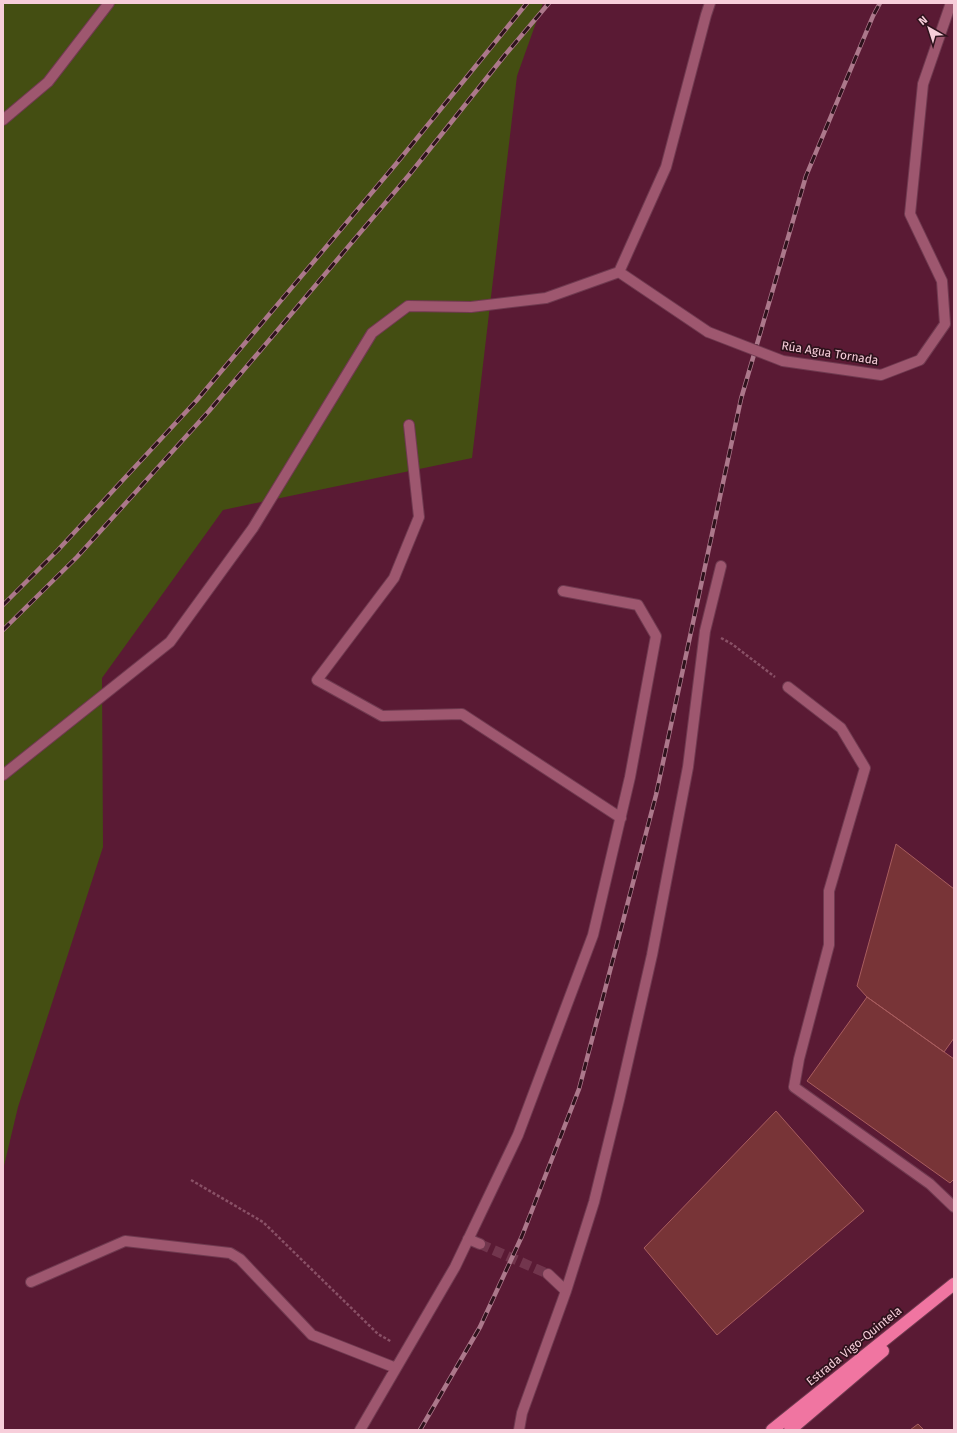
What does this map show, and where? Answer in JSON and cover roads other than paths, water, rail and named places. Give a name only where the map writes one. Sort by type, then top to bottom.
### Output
[{"type":"highway","name":"Estrada Vigo-Quintela","points":[[772,1430],[954,1284]]},
{"type":"highway","points":[[790,1430],[954,1291]]},
{"type":"street","points":[[3,120],[48,82],[109,3]]},
{"type":"street","points":[[3,775],[170,642],[253,528],[372,333],[408,306],[471,308],[546,298],[619,272],[666,167],[710,3]]},
{"type":"street","name":"Rúa Agua Tornada","points":[[619,272],[708,332],[783,361],[881,375],[920,360],[945,324],[942,281],[910,214],[923,84],[951,3]]},
{"type":"street","points":[[409,425],[418,517],[394,578],[317,680],[382,716],[462,714],[620,818]]},
{"type":"street","points":[[519,1430],[522,1412],[566,1291],[594,1202],[652,955],[688,767],[705,631],[721,566]]},
{"type":"street","points":[[360,1430],[455,1267],[518,1135],[593,935],[630,777],[656,636],[638,605],[563,591]]},
{"type":"street","points":[[788,687],[841,728],[865,768],[829,892],[829,945],[799,1059],[794,1086],[930,1184],[954,1207]]},
{"type":"street","points":[[468,1239],[480,1244]]},
{"type":"street","points":[[32,1282],[125,1241],[230,1253],[240,1259],[312,1335],[396,1368]]},
{"type":"street","points":[[548,1274],[566,1291]]},
{"type":"tunnel","points":[[480,1244],[548,1274]]},
{"type":"railway","points":[[3,605],[58,550],[197,400],[396,164],[527,3]]},
{"type":"railway","points":[[3,630],[77,557],[209,411],[409,175],[505,55],[549,3]]},
{"type":"railway","points":[[420,1430],[480,1327],[522,1236],[579,1089],[656,795],[741,399],[806,176],[873,16],[880,3]]}]
